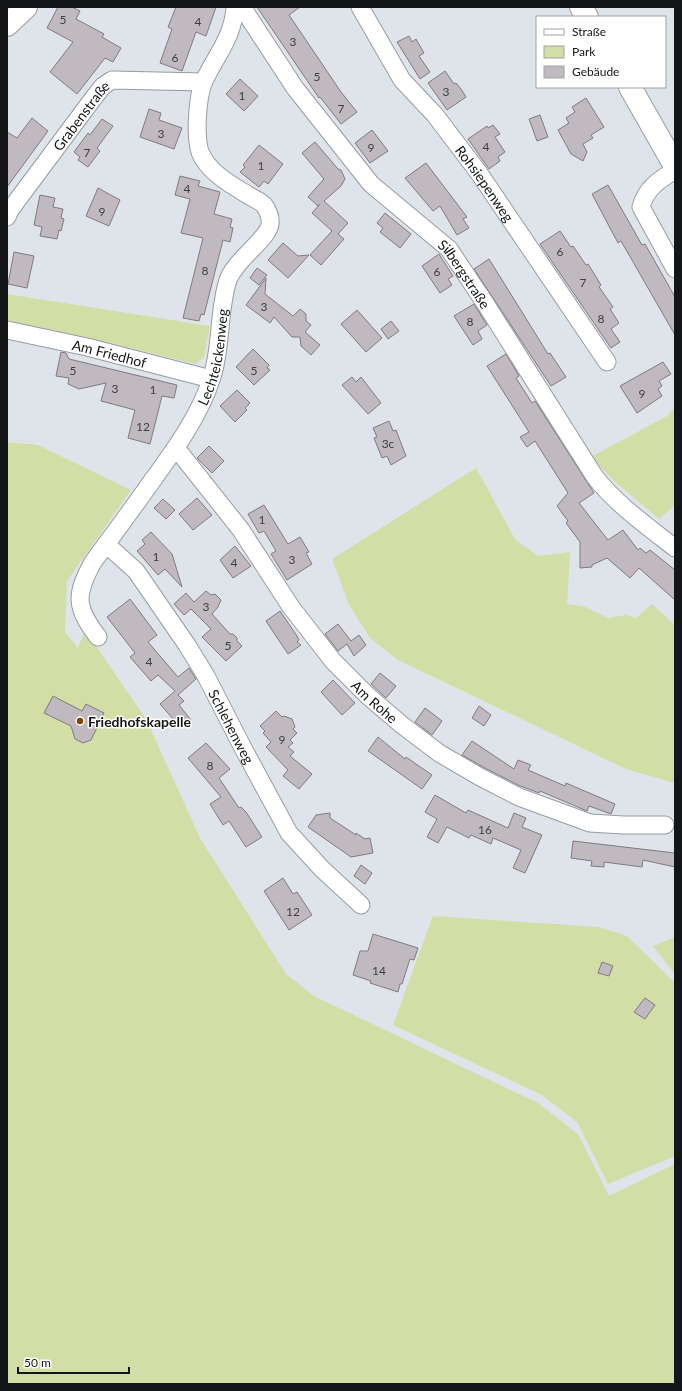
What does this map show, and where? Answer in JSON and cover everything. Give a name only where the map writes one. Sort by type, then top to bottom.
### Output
[{"type":"main road","points":[[7,25],[26,7]]},
{"type":"main road","points":[[581,7],[586,16]]},
{"type":"main road","points":[[631,88],[675,166]]},
{"type":"street","points":[[203,82],[221,52],[227,38],[234,16],[235,7]]},
{"type":"street","name":"Silbergstraße","points":[[242,7],[295,88],[371,184],[449,249],[485,302],[595,478],[624,508],[675,548]]},
{"type":"street","name":"Rohsiepenweg","points":[[360,7],[402,80],[435,115],[479,173],[608,362]]},
{"type":"street","name":"Grabenstraße","points":[[7,217],[15,204],[103,86],[112,80],[203,82]]},
{"type":"street","name":"Lechteickenweg","points":[[98,637],[85,620],[80,608],[80,595],[83,580],[93,562],[176,448],[192,421],[211,379],[216,363],[223,302],[228,280],[241,259],[266,233],[270,225],[270,215],[264,206],[220,178],[209,166],[201,153],[196,131],[203,82]]},
{"type":"street","points":[[675,170],[654,183],[643,198],[641,207],[675,269]]},
{"type":"street","name":"Am Friedhof","points":[[7,330],[95,349],[211,379]]},
{"type":"street","name":"Am Rohe","points":[[176,448],[241,530],[291,607],[333,661],[368,696],[402,725],[439,753],[480,777],[519,797],[590,822],[623,825],[665,825]]},
{"type":"street","name":"Schlehenweg","points":[[106,544],[136,571],[187,645],[206,676],[242,748],[289,833],[322,870],[361,904]]},
{"type":"green space","points":[[7,294],[210,326],[204,357],[196,364],[98,340],[10,321],[7,320]]},
{"type":"green space","points":[[675,407],[675,505],[659,519],[613,480],[591,457],[667,416]]},
{"type":"green space","points":[[7,442],[38,445],[131,490],[67,581],[65,632],[78,648],[85,630],[146,719],[200,838],[286,974],[314,996],[538,1103],[578,1134],[609,1196],[675,1164],[675,1384],[7,1384]]},
{"type":"green space","points":[[476,468],[515,539],[538,556],[570,552],[567,604],[583,606],[608,618],[626,615],[636,618],[652,604],[675,625],[675,783],[626,769],[398,660],[370,638],[349,605],[332,559]]},
{"type":"green space","points":[[433,916],[599,927],[627,936],[675,983],[675,1156],[608,1184],[577,1122],[542,1095],[393,1025]]},
{"type":"green space","points":[[675,937],[675,974],[653,946]]},
{"type":"building","points":[[58,7],[72,7],[80,11],[76,19],[104,34],[102,37],[121,48],[113,62],[105,58],[77,94],[50,72],[73,42],[47,28]]},
{"type":"building","points":[[176,7],[216,7],[206,36],[196,32],[182,71],[160,63],[172,29],[168,27]]},
{"type":"building","points":[[257,7],[300,7],[289,15],[341,92],[357,112],[341,124],[320,97],[319,98]]},
{"type":"building","points":[[409,36],[412,42],[416,39],[424,53],[419,56],[430,72],[420,79],[397,42]]},
{"type":"building","points":[[445,71],[466,97],[447,110],[428,83]]},
{"type":"building","points":[[240,79],[258,96],[244,111],[226,94]]},
{"type":"building","points":[[586,98],[604,127],[591,135],[593,138],[583,144],[587,152],[583,161],[571,154],[558,130],[569,123],[566,118],[575,112],[572,107]]},
{"type":"building","points":[[149,109],[161,113],[159,120],[182,128],[174,149],[140,137]]},
{"type":"building","points":[[540,115],[548,137],[537,141],[529,119]]},
{"type":"building","points":[[32,118],[48,131],[7,187],[7,132],[17,138]]},
{"type":"building","points":[[102,119],[113,126],[97,148],[100,151],[88,167],[78,160],[80,157],[74,152],[88,133],[90,135]]},
{"type":"building","points":[[493,125],[500,134],[495,137],[505,152],[498,157],[500,161],[489,169],[468,139],[487,126],[488,128]]},
{"type":"building","points":[[372,130],[388,151],[370,163],[355,143]]},
{"type":"building","points":[[315,142],[338,169],[341,170],[345,179],[341,186],[324,201],[348,223],[338,234],[344,239],[321,265],[310,255],[332,231],[312,213],[320,204],[318,206],[308,197],[324,179],[302,153]]},
{"type":"building","points":[[259,145],[283,164],[268,184],[264,181],[259,187],[240,172],[245,167],[243,165]]},
{"type":"building","points":[[426,163],[467,217],[463,219],[469,228],[457,235],[440,206],[433,211],[405,178]]},
{"type":"building","points":[[180,176],[200,181],[198,186],[220,192],[214,214],[232,219],[230,227],[233,228],[230,242],[223,240],[204,315],[201,314],[199,321],[183,318],[203,238],[181,233],[190,199],[175,195]]},
{"type":"building","points":[[608,185],[642,245],[645,244],[675,297],[675,335],[621,241],[618,243],[592,194]]},
{"type":"building","points":[[98,188],[120,200],[109,226],[86,216]]},
{"type":"building","points":[[40,195],[55,198],[53,207],[63,209],[61,218],[64,219],[57,239],[40,236],[42,227],[34,225]]},
{"type":"building","points":[[385,213],[411,234],[400,248],[380,232],[383,228],[377,223]]},
{"type":"building","points":[[560,231],[571,247],[573,246],[586,265],[588,264],[601,285],[599,287],[613,307],[610,309],[619,323],[611,329],[620,342],[611,348],[540,244]]},
{"type":"building","points":[[283,243],[298,256],[309,255],[288,278],[268,260]]},
{"type":"building","points":[[14,252],[34,256],[27,288],[8,284]]},
{"type":"building","points":[[439,254],[453,276],[448,279],[452,285],[440,293],[422,266]]},
{"type":"building","points":[[489,259],[548,354],[550,353],[566,377],[551,386],[474,269]]},
{"type":"building","points":[[257,268],[267,275],[259,285],[250,278]]},
{"type":"building","points":[[266,278],[265,294],[293,316],[300,309],[306,314],[306,321],[311,325],[305,332],[320,345],[311,355],[301,346],[300,337],[292,337],[274,317],[270,323],[246,305]]},
{"type":"building","points":[[474,304],[487,325],[478,331],[482,339],[473,345],[454,316]]},
{"type":"building","points":[[357,310],[382,338],[366,352],[341,324]]},
{"type":"building","points":[[391,321],[399,331],[388,339],[381,329]]},
{"type":"building","points":[[253,349],[269,365],[267,368],[270,370],[254,385],[236,367]]},
{"type":"building","points":[[61,352],[66,353],[69,359],[177,385],[174,398],[162,396],[150,444],[128,438],[135,410],[101,401],[106,383],[79,389],[68,384],[69,378],[56,376]]},
{"type":"building","points":[[506,354],[519,376],[516,378],[532,403],[535,401],[594,493],[579,503],[608,540],[623,530],[638,550],[640,548],[646,553],[650,550],[675,570],[675,600],[639,568],[630,578],[607,558],[592,565],[592,567],[580,568],[580,542],[566,523],[568,521],[557,506],[568,493],[535,441],[527,447],[520,437],[529,432],[487,366]]},
{"type":"building","points":[[663,362],[671,374],[659,381],[662,386],[658,389],[662,396],[637,413],[620,386]]},
{"type":"building","points":[[352,377],[356,382],[361,377],[381,403],[368,414],[342,385]]},
{"type":"building","points":[[237,390],[250,403],[245,408],[247,410],[235,422],[220,406]]},
{"type":"building","points":[[389,421],[393,431],[396,430],[406,456],[391,465],[387,456],[382,458],[374,438],[377,437],[373,428]]},
{"type":"building","points":[[209,446],[224,461],[212,473],[197,458]]},
{"type":"building","points":[[197,498],[212,515],[193,530],[179,514]]},
{"type":"building","points":[[163,499],[175,510],[166,519],[154,508]]},
{"type":"building","points":[[264,505],[288,544],[300,537],[309,552],[306,553],[312,564],[287,580],[271,554],[276,551],[264,531],[259,533],[248,514]]},
{"type":"building","points":[[151,532],[172,554],[182,587],[165,569],[158,575],[137,551],[145,544],[142,540]]},
{"type":"building","points":[[235,546],[251,566],[233,578],[220,560]]},
{"type":"building","points":[[206,591],[211,595],[215,594],[221,600],[218,607],[212,614],[230,634],[233,634],[237,638],[237,641],[242,646],[226,661],[202,637],[211,629],[191,609],[184,615],[174,604],[186,593],[194,602]]},
{"type":"building","points":[[130,599],[157,635],[148,642],[178,677],[189,668],[196,679],[178,695],[184,701],[179,705],[191,720],[181,728],[160,704],[175,691],[158,675],[151,681],[130,657],[135,653],[107,617]]},
{"type":"building","points":[[280,611],[297,636],[299,640],[297,642],[301,645],[288,654],[266,621]]},
{"type":"building","points":[[338,624],[351,641],[359,635],[366,645],[354,656],[347,644],[338,651],[325,634]]},
{"type":"building","points":[[380,673],[396,686],[386,698],[371,684]]},
{"type":"building","points":[[333,680],[355,703],[342,715],[321,692]]},
{"type":"building","name":"Friedhofskapelle","points":[[53,696],[82,711],[86,704],[104,713],[91,740],[83,743],[75,739],[71,726],[44,713]]},
{"type":"building","points":[[479,706],[491,715],[484,726],[472,718]]},
{"type":"building","points":[[425,708],[442,721],[432,735],[415,722]]},
{"type":"building","points":[[276,711],[282,717],[284,716],[292,719],[295,727],[293,729],[297,733],[290,740],[293,743],[288,747],[294,752],[290,756],[312,774],[299,789],[283,776],[288,770],[266,747],[271,742],[263,733],[265,731],[260,726]]},
{"type":"building","points":[[378,737],[405,759],[406,757],[432,775],[422,789],[368,751]]},
{"type":"building","points":[[472,741],[514,769],[518,760],[531,765],[528,770],[565,786],[566,783],[615,804],[611,814],[589,806],[587,811],[540,791],[539,793],[518,785],[485,768],[462,755]]},
{"type":"building","points":[[206,743],[230,769],[219,778],[239,808],[241,807],[246,812],[262,837],[246,847],[229,821],[223,825],[210,804],[221,797],[188,758]]},
{"type":"building","points":[[435,795],[466,813],[468,810],[508,828],[514,813],[526,818],[522,827],[542,835],[525,873],[513,868],[521,850],[493,838],[491,844],[471,835],[469,838],[447,827],[438,843],[427,837],[437,819],[425,812]]},
{"type":"building","points":[[330,813],[330,818],[356,835],[356,833],[365,839],[370,838],[373,853],[351,857],[308,827],[316,815]]},
{"type":"building","points":[[573,841],[675,853],[675,867],[643,860],[642,867],[604,862],[604,867],[591,866],[592,861],[571,858]]},
{"type":"building","points":[[361,865],[372,873],[365,884],[354,876]]},
{"type":"building","points":[[283,878],[293,894],[297,892],[312,915],[289,930],[264,891]]},
{"type":"building","points":[[373,934],[418,948],[414,960],[410,959],[398,992],[370,983],[371,981],[353,975],[360,951],[368,951]]},
{"type":"building","points":[[602,962],[613,966],[609,976],[598,973]]},
{"type":"building","points":[[645,998],[655,1005],[645,1019],[634,1012]]},
{"type":"place","name":"Friedhofskapelle","points":[[80,721]]}]
